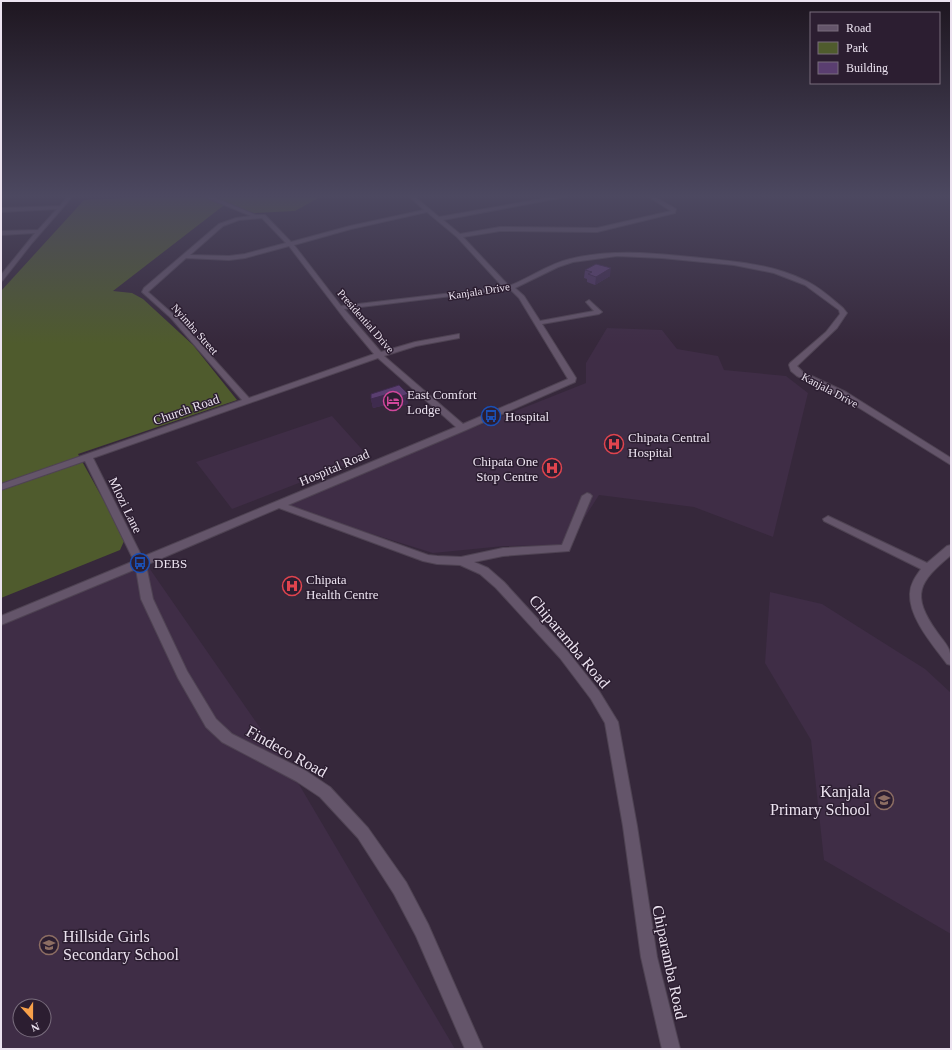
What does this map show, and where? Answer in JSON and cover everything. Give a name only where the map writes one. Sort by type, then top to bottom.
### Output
[{"type":"street","points":[[1,279],[27,246]]},
{"type":"street","name":"Nyimba Street","points":[[196,246],[146,289],[145,292],[173,317],[247,401]]},
{"type":"street","points":[[184,256],[237,258],[282,246]]},
{"type":"street","name":"Presidential Drive","points":[[292,246],[340,308],[380,355],[412,385],[464,428]]},
{"type":"street","name":"Hospital Road","points":[[1,621],[464,428],[572,380],[539,323],[518,293],[509,287],[469,246]]},
{"type":"street","name":"Kanjala Drive","points":[[340,308],[381,302],[448,296],[509,287],[570,260],[607,255],[623,254],[720,261],[766,269],[792,277],[813,288],[843,312],[843,316],[830,331],[793,365],[794,369],[800,374],[842,394],[951,462]]},
{"type":"street","points":[[539,323],[599,312],[589,302]]},
{"type":"street","name":"Church Road","points":[[1,487],[380,355],[415,344],[456,336]]},
{"type":"street","name":"Mlozi Lane","points":[[88,457],[140,563]]},
{"type":"street","points":[[461,561],[503,552],[565,548],[586,496]]},
{"type":"street","name":"Chiparamba Road","points":[[278,505],[427,558],[446,561],[461,561],[484,571],[505,591],[564,655],[595,695],[611,722],[619,757],[646,936],[671,1049]]},
{"type":"street","points":[[828,519],[929,568]]},
{"type":"street","points":[[951,549],[924,572],[914,589],[916,607],[929,630],[947,649],[951,660]]},
{"type":"street","name":"Findeco Road","points":[[140,563],[148,599],[182,674],[211,723],[227,738],[301,776],[325,792],[363,833],[400,888],[422,930],[474,1049]]},
{"type":"shaded area","name":"Chipata Central Hospital","points":[[607,328],[662,330],[677,349],[718,356],[724,370],[786,376],[808,393],[773,537],[694,507],[599,495],[567,545],[504,546],[433,553],[279,505],[586,383],[586,363]]},
{"type":"shaded area","points":[[332,416],[368,456],[232,509],[196,462]]},
{"type":"shaded area","points":[[145,562],[297,781],[455,1049],[1,1049],[1,622]]},
{"type":"shaded area","name":"Kanjala Primary School","points":[[770,592],[822,604],[925,669],[951,693],[951,934],[824,860],[811,740],[765,663]]},
{"type":"green space","points":[[42,246],[171,246],[113,291],[132,293],[143,299],[193,345],[237,400],[78,454],[125,539],[120,550],[1,598],[1,291]]},
{"type":"building","points":[[596,264],[611,268],[596,277],[588,274],[592,272],[585,270]]},
{"type":"building","points":[[399,385],[408,394],[397,398],[392,393],[371,399],[371,394]]},
{"type":"place","name":"East Comfort Lodge","points":[[393,401]]},
{"type":"place","name":"Hospital","points":[[491,416]]},
{"type":"place","name":"Chipata Central Hospital","points":[[614,444]]},
{"type":"place","name":"Chipata One Stop Centre","points":[[552,468]]},
{"type":"place","name":"DEBS","points":[[140,563]]},
{"type":"place","name":"Chipata Health Centre","points":[[292,586]]},
{"type":"place","name":"Kanjala Primary School","points":[[884,800]]},
{"type":"place","name":"Hillside Girls Secondary School","points":[[49,945]]}]
